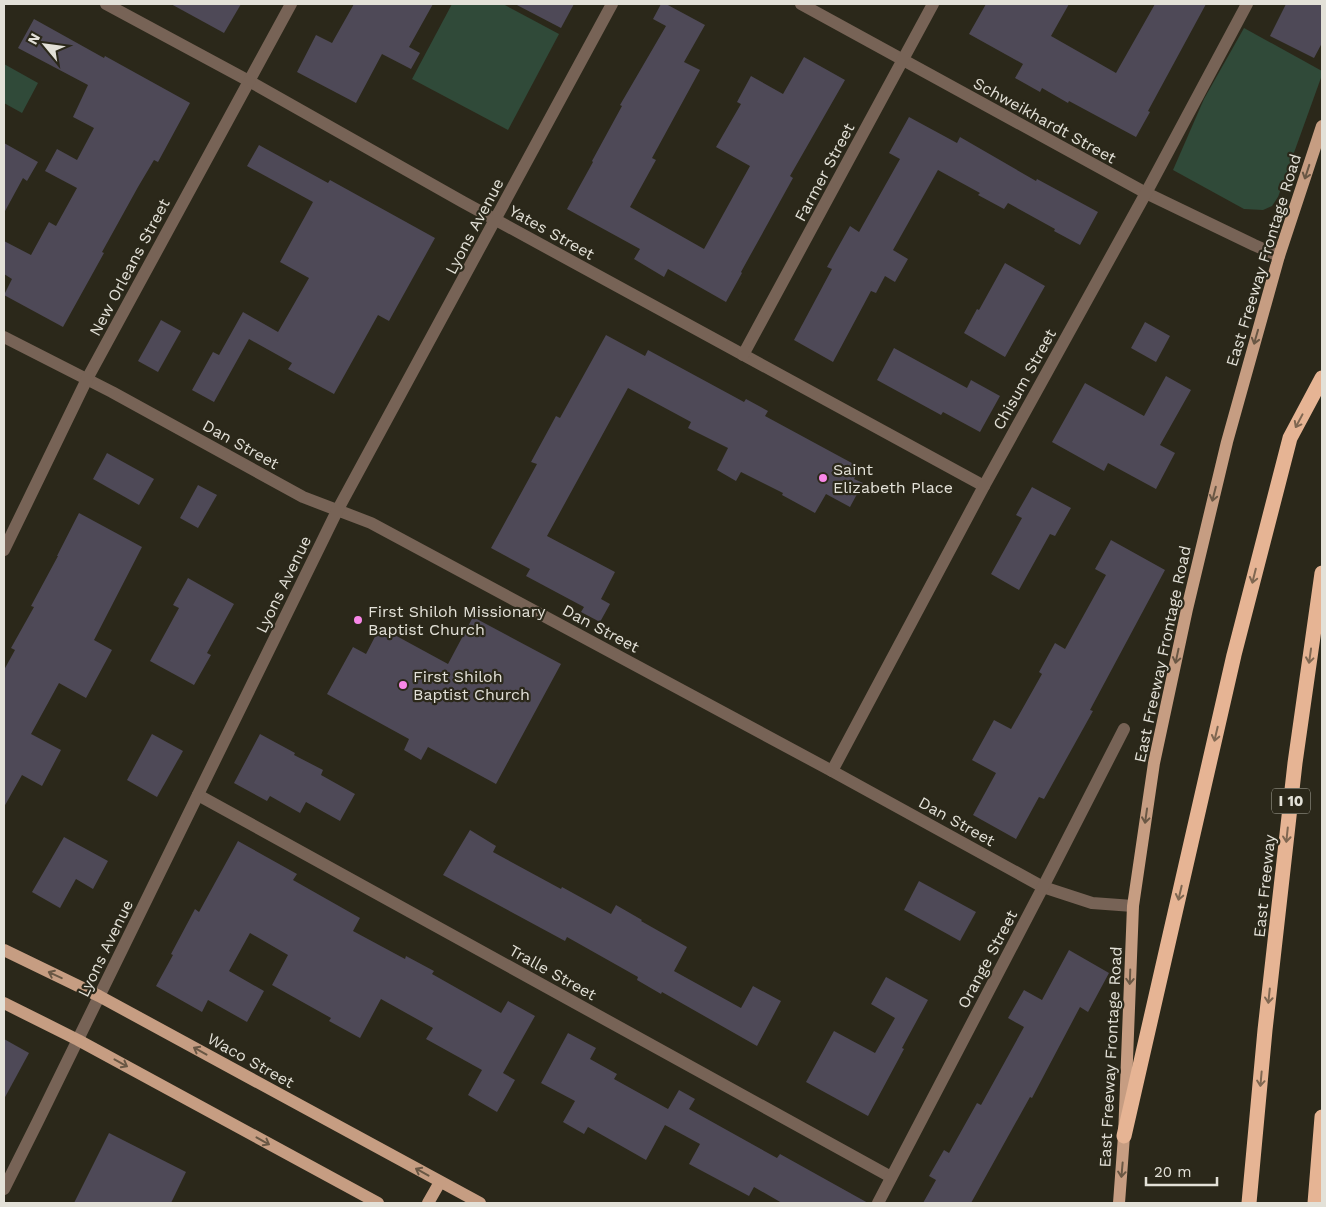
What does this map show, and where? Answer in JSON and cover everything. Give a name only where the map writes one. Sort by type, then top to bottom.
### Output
[{"type":"highway","points":[[1124,1136],[1234,655],[1290,438],[1322,378]]},
{"type":"highway","name":"East Freeway","points":[[1249,1203],[1265,1030],[1295,763],[1322,573]]},
{"type":"highway","points":[[1315,1203],[1322,1118]]},
{"type":"main road","name":"East Freeway Frontage Road","points":[[1119,1203],[1124,1136],[1133,906],[1154,763],[1187,609],[1227,442],[1279,256],[1322,126]]},
{"type":"main road","name":"Waco Street","points":[[4,950],[99,996],[480,1203]]},
{"type":"main road","points":[[4,1003],[78,1040],[378,1203]]},
{"type":"main road","points":[[428,1203],[440,1182]]},
{"type":"street","name":"Yates Street","points":[[106,4],[984,486]]},
{"type":"street","name":"New Orleans Street","points":[[4,550],[87,379],[291,4]]},
{"type":"street","name":"Lyons Avenue","points":[[4,1189],[337,511],[612,4]]},
{"type":"street","name":"Schweikhardt Street","points":[[800,4],[1146,193],[1279,256]]},
{"type":"street","name":"Farmer Street","points":[[743,355],[933,4]]},
{"type":"street","name":"Chisum Street","points":[[832,771],[984,486],[1146,193],[1247,4]]},
{"type":"street","name":"Dan Street","points":[[4,337],[87,379],[303,497],[371,523],[1043,886],[1092,903],[1133,906]]},
{"type":"street","name":"Orange Street","points":[[878,1203],[1124,729]]},
{"type":"street","name":"Tralle Street","points":[[198,795],[891,1178]]},
{"type":"green space","points":[[452,4],[503,4],[559,34],[508,130],[412,79]]},
{"type":"green space","points":[[1244,28],[1322,71],[1278,197],[1272,206],[1263,210],[1244,209],[1173,170],[1204,99]]},
{"type":"green space","points":[[4,64],[38,83],[22,113],[4,103]]},
{"type":"building","points":[[171,4],[241,4],[224,33]]},
{"type":"building","points":[[354,4],[433,4],[409,47],[420,53],[411,69],[382,54],[356,103],[297,72],[316,35],[332,43]]},
{"type":"building","points":[[515,4],[574,4],[561,28]]},
{"type":"building","points":[[661,4],[666,4],[705,25],[684,62],[700,70],[652,158],[656,160],[630,207],[704,249],[750,166],[716,147],[741,104],[737,102],[751,76],[783,94],[804,57],[845,80],[790,176],[793,178],[726,302],[668,269],[664,277],[634,259],[640,249],[567,209],[622,106],[620,105],[666,26],[653,19]]},
{"type":"building","points":[[986,4],[1069,4],[1051,36],[1116,73],[1155,4],[1206,4],[1136,137],[1069,101],[1068,103],[1042,88],[1040,92],[1015,78],[1023,64],[969,34]]},
{"type":"building","points":[[1286,4],[1322,4],[1322,43],[1314,58],[1270,36]]},
{"type":"building","points":[[34,19],[190,103],[158,162],[154,160],[138,187],[63,327],[4,295],[12,279],[4,274],[4,241],[31,255],[49,222],[56,226],[77,188],[45,171],[57,149],[77,160],[94,128],[73,117],[88,85],[18,48]]},
{"type":"building","points":[[909,117],[957,143],[960,137],[1036,181],[1037,179],[1098,212],[1080,245],[1008,203],[1004,209],[978,195],[980,193],[938,170],[893,250],[908,259],[895,282],[885,276],[876,293],[871,291],[833,362],[794,340],[832,269],[827,267],[850,226],[859,232],[900,159],[889,153]]},
{"type":"building","points":[[4,143],[38,162],[27,181],[23,178],[4,213]]},
{"type":"building","points":[[259,145],[328,183],[330,180],[435,238],[389,321],[378,315],[334,394],[288,369],[292,363],[249,339],[214,402],[192,390],[213,352],[219,355],[243,312],[278,332],[309,278],[280,262],[313,202],[247,166]]},
{"type":"building","points":[[1005,263],[1045,286],[1005,357],[964,333]]},
{"type":"building","points":[[161,320],[181,331],[158,372],[138,361]]},
{"type":"building","points":[[1145,322],[1170,336],[1156,362],[1131,348]]},
{"type":"building","name":"Saint Elizabeth Place","points":[[606,335],[645,356],[648,350],[744,402],[746,399],[768,411],[765,416],[861,468],[854,479],[863,483],[850,507],[826,494],[815,513],[782,495],[783,493],[741,472],[736,481],[717,470],[728,448],[688,428],[691,422],[628,388],[547,536],[615,572],[601,599],[610,604],[600,622],[581,612],[584,607],[526,576],[530,569],[491,548],[537,464],[531,462],[556,416],[560,418]]},
{"type":"building","points":[[894,348],[967,388],[971,380],[1000,396],[980,432],[943,412],[941,415],[877,380]]},
{"type":"building","points":[[1166,376],[1191,390],[1160,445],[1175,453],[1156,489],[1108,463],[1104,471],[1052,442],[1085,383],[1144,416]]},
{"type":"building","points":[[107,453],[154,479],[139,505],[93,479]]},
{"type":"building","points":[[198,485],[217,495],[198,528],[180,518]]},
{"type":"building","points":[[1032,487],[1071,508],[1055,536],[1050,534],[1019,590],[991,574],[1022,518],[1016,515]]},
{"type":"building","points":[[79,513],[142,547],[94,640],[112,650],[86,698],[59,683],[31,734],[61,750],[42,786],[22,775],[4,807],[4,670],[15,650],[11,648],[34,607],[31,606]]},
{"type":"building","points":[[1111,540],[1165,570],[1090,710],[1093,711],[1044,799],[1039,797],[1016,839],[973,815],[996,773],[972,760],[994,720],[1011,729],[1042,674],[1039,672],[1055,643],[1065,649],[1106,575],[1095,569]]},
{"type":"building","points":[[188,578],[234,604],[207,653],[211,655],[194,685],[150,661],[179,608],[173,605]]},
{"type":"building","points":[[473,617],[561,664],[496,784],[428,747],[421,760],[404,750],[409,739],[327,694],[353,647],[366,654],[380,627],[448,664]]},
{"type":"building","points":[[152,734],[183,751],[157,797],[127,780]]},
{"type":"building","points":[[260,734],[323,770],[321,775],[355,794],[340,821],[306,802],[300,813],[270,796],[267,801],[234,783]]},
{"type":"building","points":[[470,830],[496,846],[493,852],[561,889],[562,887],[611,914],[616,905],[687,947],[674,971],[741,1008],[753,986],[781,1001],[757,1046],[662,992],[661,994],[637,980],[638,977],[567,937],[565,941],[443,875]]},
{"type":"building","points":[[64,837],[108,861],[93,889],[76,879],[60,908],[32,892]]},
{"type":"building","points":[[238,841],[297,874],[293,880],[360,918],[353,931],[405,959],[406,956],[434,971],[432,974],[501,1013],[508,1001],[535,1016],[503,1073],[515,1080],[497,1112],[468,1095],[482,1070],[426,1039],[433,1028],[381,999],[360,1038],[329,1021],[331,1018],[272,985],[288,955],[250,933],[229,971],[264,991],[247,1022],[208,1000],[202,1012],[156,986],[195,909],[199,912]]},
{"type":"building","points":[[919,881],[976,912],[960,941],[904,910]]},
{"type":"building","points":[[1069,950],[1109,973],[1088,1012],[1080,1007],[1032,1098],[1030,1097],[971,1203],[923,1203],[936,1180],[929,1176],[944,1150],[949,1153],[977,1103],[981,1105],[1024,1027],[1008,1018],[1024,990],[1042,1000]]},
{"type":"building","points":[[886,977],[928,1000],[868,1116],[806,1082],[834,1031],[875,1053],[895,1018],[871,1004]]},
{"type":"building","points":[[568,1033],[596,1048],[590,1059],[617,1074],[614,1079],[668,1109],[679,1090],[695,1099],[689,1109],[777,1158],[780,1154],[868,1203],[782,1203],[754,1187],[749,1196],[689,1164],[700,1144],[665,1125],[646,1160],[588,1127],[584,1134],[563,1122],[575,1101],[541,1083]]},
{"type":"building","points":[[4,1039],[29,1053],[4,1099]]},
{"type":"building","points":[[109,1133],[186,1172],[171,1203],[74,1203]]},
{"type":"place","name":"Saint Elizabeth Place","points":[[823,478]]},
{"type":"place","name":"First Shiloh Missionary Baptist Church","points":[[358,620]]},
{"type":"place","name":"First Shiloh Baptist Church","points":[[403,685]]}]
